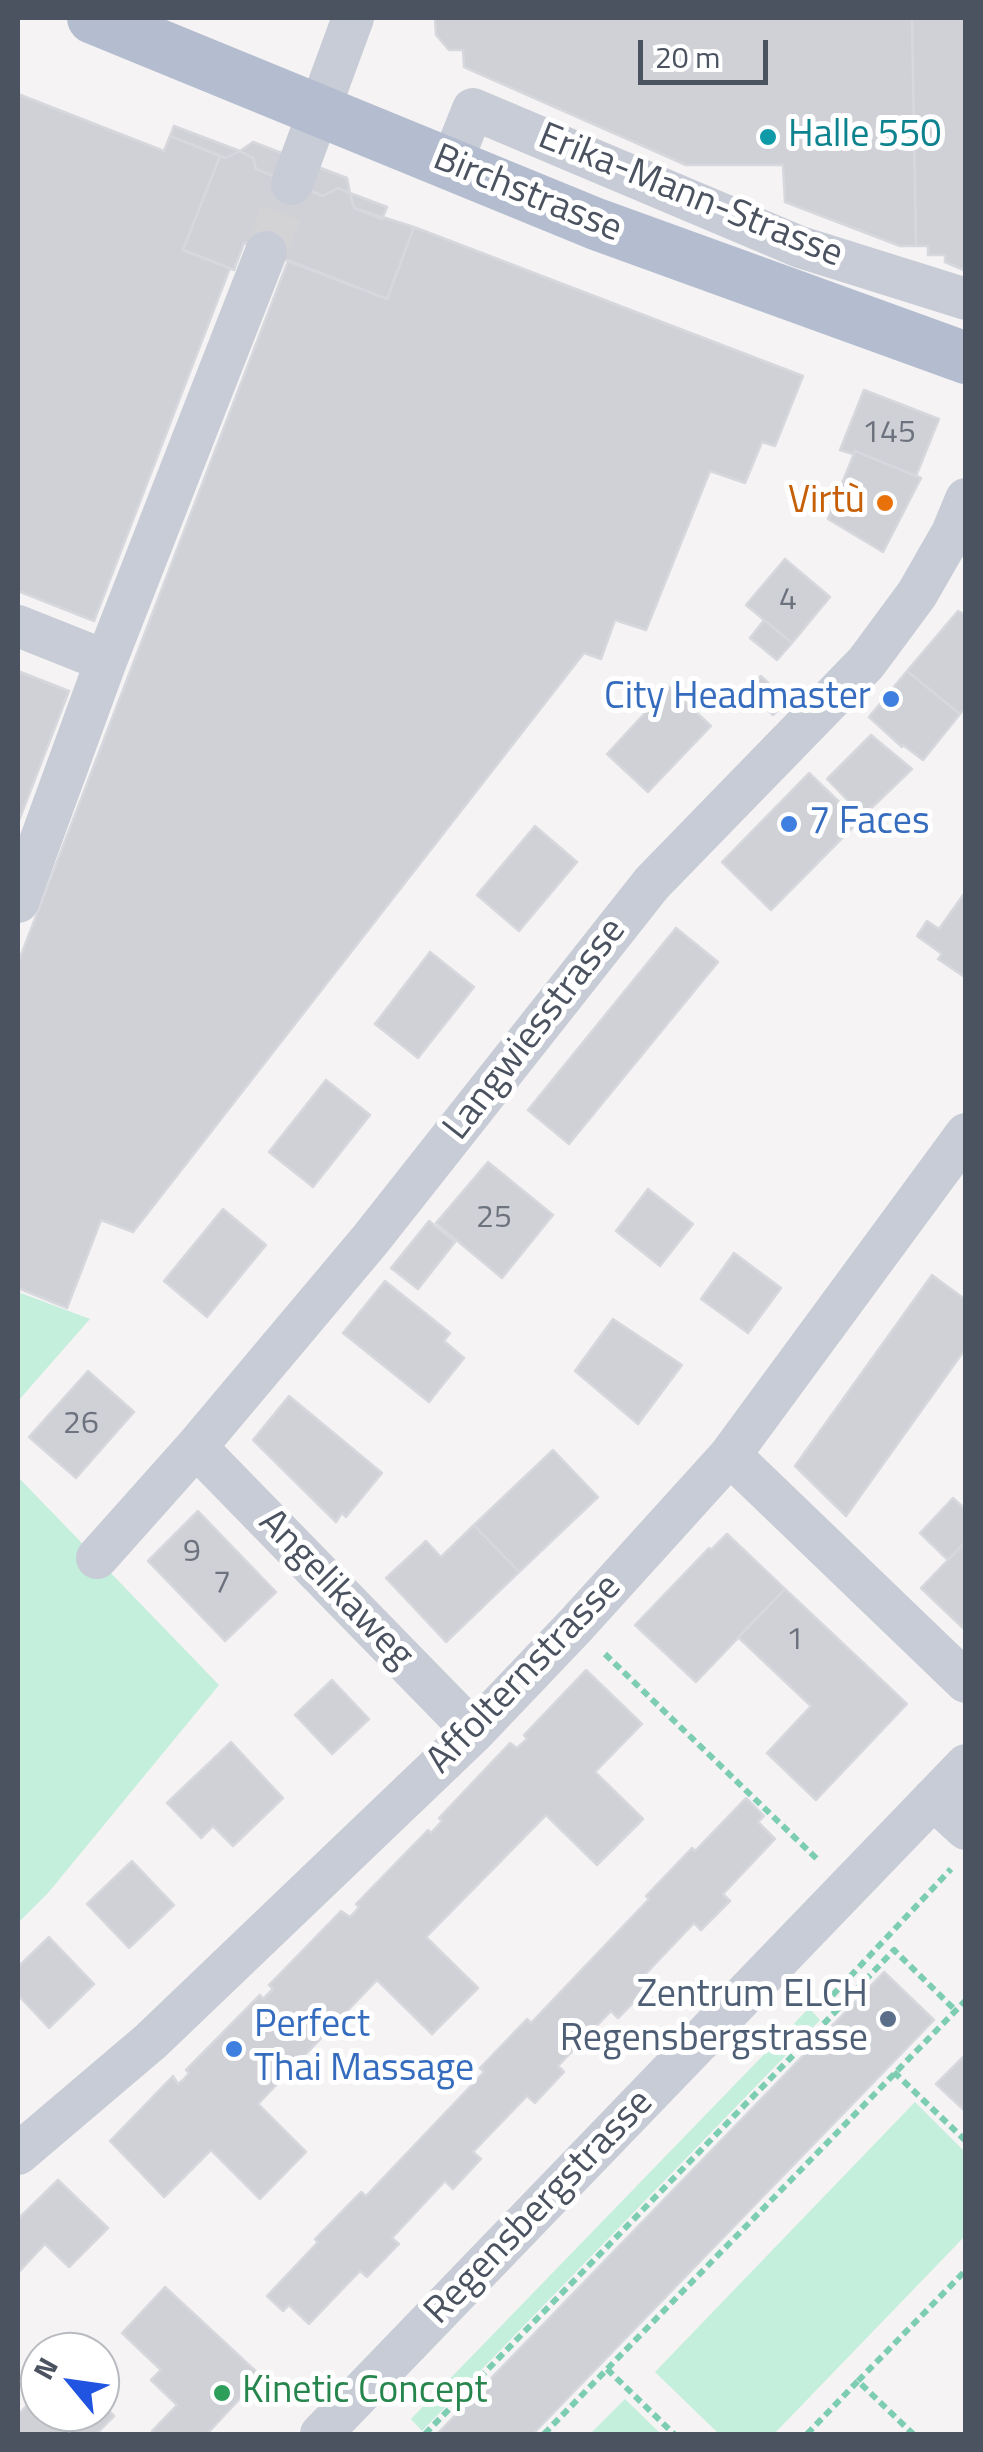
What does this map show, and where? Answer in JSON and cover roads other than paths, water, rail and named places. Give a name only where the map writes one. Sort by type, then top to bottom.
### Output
[{"type":"main road","name":"Birchstrasse","points":[[93,18],[647,244],[966,358]]},
{"type":"street","points":[[292,184],[353,18]]},
{"type":"street","name":"Erika-Mann-Strasse","points":[[450,164],[473,109],[800,247],[966,299]]},
{"type":"street","points":[[18,902],[106,661],[266,252]]},
{"type":"street","name":"Langwiesstrasse","points":[[97,1558],[370,1240],[652,883],[866,663],[918,594],[966,499]]},
{"type":"street","points":[[18,626],[106,661]]},
{"type":"street","name":"Affolternstrasse","points":[[18,2154],[151,2041],[474,1732],[730,1455],[966,1134]]},
{"type":"street","name":"Angelikaweg","points":[[196,1447],[474,1732]]},
{"type":"street","points":[[730,1455],[966,1682]]},
{"type":"street","name":"Regensbergstrasse","points":[[322,2434],[966,1765]]},
{"type":"street","points":[[933,1798],[966,1830]]},
{"type":"tunnel","points":[[266,252],[292,184]]},
{"type":"place","name":"Halle 550","points":[[768,137]]},
{"type":"place","name":"Virtù","points":[[885,503]]},
{"type":"place","name":"City Headmaster","points":[[891,699]]},
{"type":"place","name":"7 Faces","points":[[789,824]]},
{"type":"place","name":"Zentrum ELCH Regensbergstrasse","points":[[888,2019]]},
{"type":"place","name":"Perfect Thai Massage","points":[[234,2049]]},
{"type":"place","name":"Kinetic Concept","points":[[222,2393]]}]
